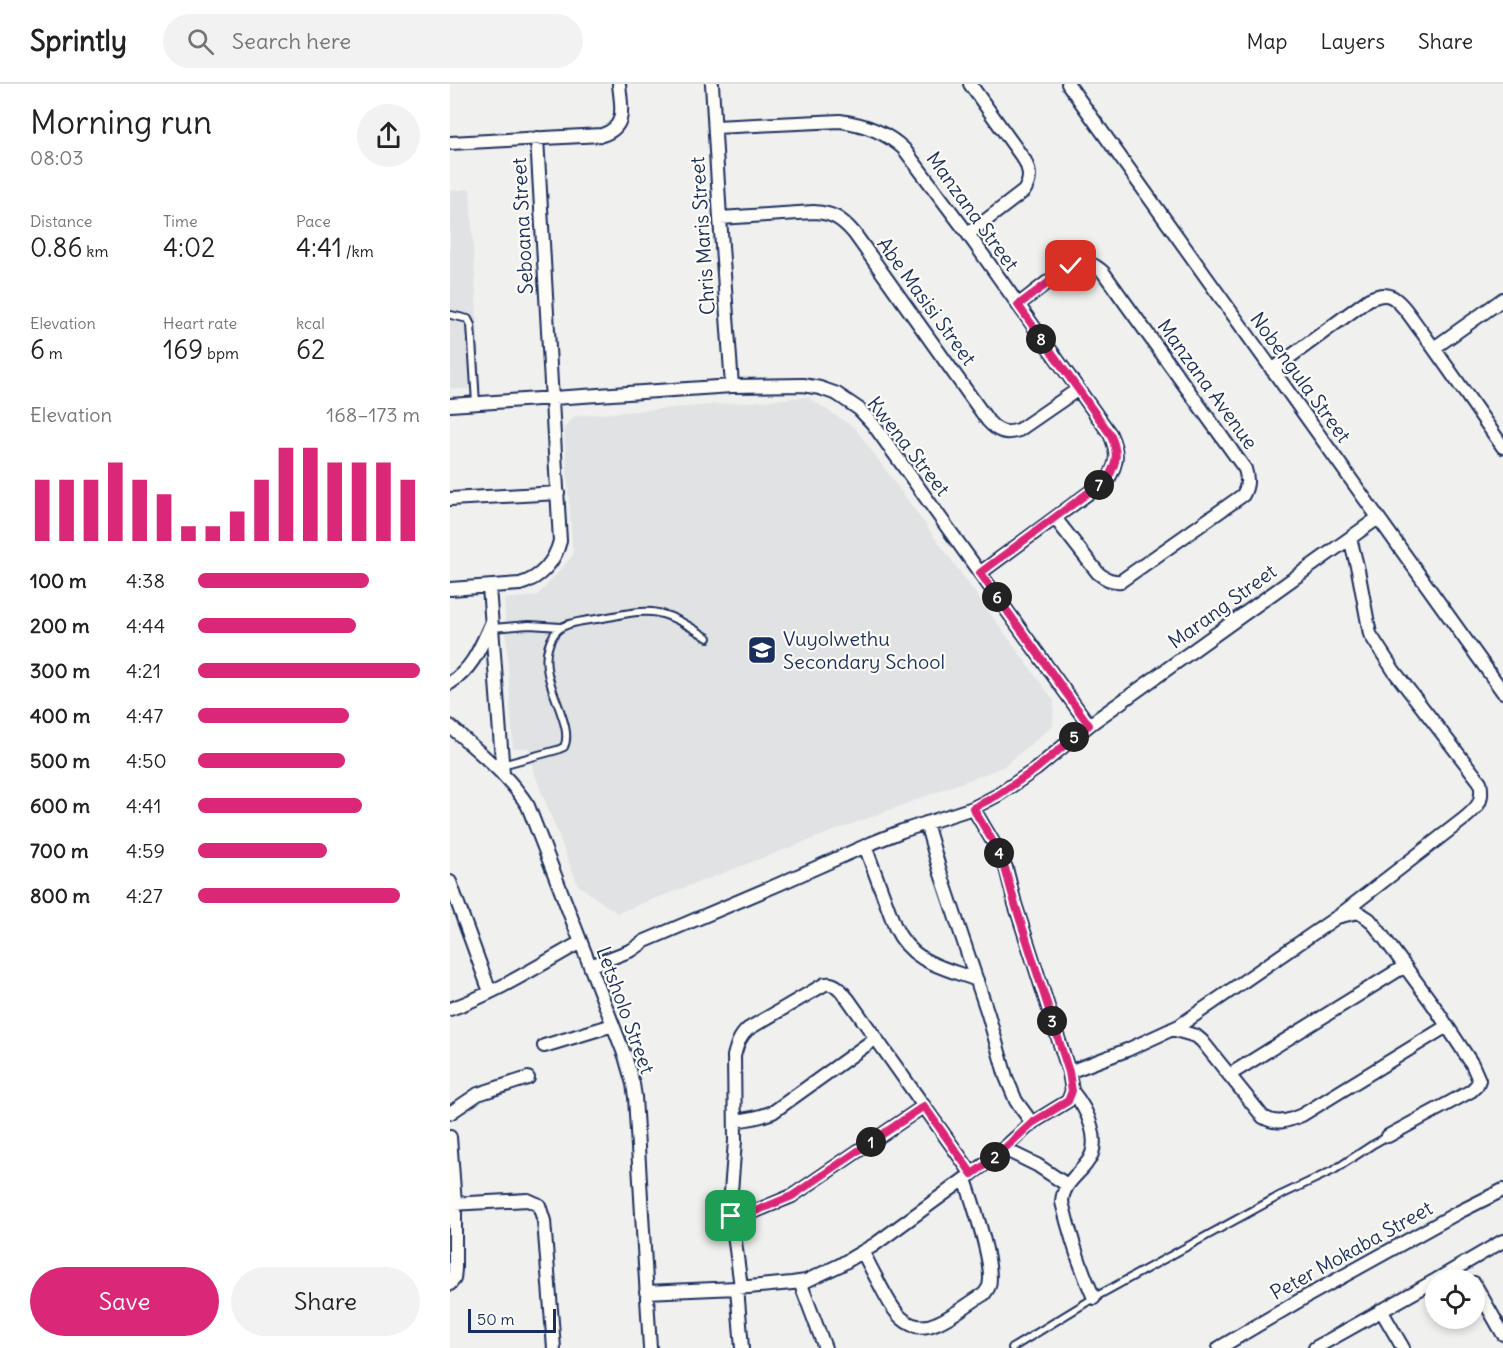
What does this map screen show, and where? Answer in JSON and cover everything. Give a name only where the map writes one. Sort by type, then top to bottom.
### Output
[{"type":"street","points":[[537,138],[602,135],[614,130],[622,114],[620,84]]},
{"type":"street","name":"Chris Maris Street","points":[[712,84],[732,386]]},
{"type":"street","points":[[968,234],[1024,191],[1030,176],[1025,161],[970,84]]},
{"type":"street","name":"Nobengula Street","points":[[1068,84],[1503,692]]},
{"type":"street","name":"Manzana Street","points":[[715,127],[840,121],[866,127],[888,137],[904,149],[968,234],[1110,434],[1116,449],[1116,459],[1108,478],[980,573]]},
{"type":"street","name":"Seboana Street","points":[[450,143],[537,138],[560,541],[554,559],[540,574],[527,582],[450,589]]},
{"type":"street","name":"Abe Masisi Street","points":[[720,218],[814,212],[826,213],[839,219],[854,233],[988,421],[1000,431],[1018,430],[1077,390]]},
{"type":"street","name":"Manzana Avenue","points":[[1018,305],[1071,266],[1084,262],[1096,266],[1103,272],[1245,469],[1247,476],[1247,487],[1243,495],[1121,581],[1110,581],[1098,573],[1055,518]]},
{"type":"street","points":[[1272,370],[1369,299],[1386,295],[1393,298],[1404,309],[1503,447]]},
{"type":"street","points":[[1434,348],[1503,298]]},
{"type":"street","name":"Kwena Street","points":[[450,405],[732,386],[803,385],[837,394],[850,402],[873,424],[1089,725]]},
{"type":"street","points":[[450,499],[558,493]]},
{"type":"street","name":"Marang Street","points":[[590,966],[632,950],[645,941],[865,846],[973,808],[998,795],[1036,769],[1089,725],[1378,518]]},
{"type":"street","points":[[1069,1072],[1127,1050],[1172,1029],[1200,1012],[1337,917],[1478,806],[1482,792],[1480,782],[1394,671],[1370,634],[1350,538]]},
{"type":"street","points":[[489,587],[502,770]]},
{"type":"street","points":[[450,683],[461,676],[475,659],[492,625]]},
{"type":"street","name":"Letsholo Street","points":[[450,726],[502,770],[528,806],[625,1056],[635,1097],[650,1348]]},
{"type":"street","points":[[973,808],[996,847],[1005,868],[1069,1072],[1072,1091],[1083,1106],[1089,1120],[1094,1145],[1093,1154],[1087,1164],[1067,1185],[1062,1202],[1085,1279],[1094,1298]]},
{"type":"street","points":[[926,823],[940,872],[988,1014],[1010,1090],[1032,1123]]},
{"type":"street","points":[[865,846],[895,927],[909,950],[922,959],[977,980]]},
{"type":"street","points":[[450,882],[490,992]]},
{"type":"street","points":[[1337,917],[1358,912],[1376,927],[1447,1026],[1472,1064],[1479,1080],[1472,1091],[1388,1136]]},
{"type":"street","points":[[450,1009],[490,992],[580,942]]},
{"type":"street","points":[[1229,1075],[1405,966]]},
{"type":"street","points":[[742,1348],[739,1288],[730,1204],[735,1120],[734,1056],[741,1035],[748,1029],[830,983],[835,985],[848,999],[876,1038],[924,1106],[969,1177],[985,1246],[989,1286],[984,1294],[938,1323],[926,1327],[913,1325],[896,1313],[863,1252]]},
{"type":"street","points":[[544,1046],[613,1025]]},
{"type":"street","points":[[1172,1029],[1189,1033],[1202,1041],[1263,1117],[1287,1122],[1447,1026]]},
{"type":"street","points":[[735,1120],[758,1118],[773,1112],[876,1038]]},
{"type":"street","points":[[450,1113],[478,1094],[528,1078]]},
{"type":"street","points":[[646,1292],[739,1288],[800,1282],[832,1269],[874,1245],[969,1177],[1032,1123],[1068,1101],[1072,1091]]},
{"type":"street","points":[[733,1228],[751,1213],[792,1196],[924,1106]]},
{"type":"street","points":[[450,1137],[455,1269],[454,1279],[450,1284]]},
{"type":"street","points":[[1004,1149],[1037,1165],[1067,1185]]},
{"type":"street","name":"Peter Mokaba Street","points":[[1219,1348],[1427,1230],[1503,1190]]},
{"type":"street","points":[[453,1204],[528,1200],[539,1205],[544,1221],[554,1348]]},
{"type":"street","points":[[1455,1269],[1503,1240]]},
{"type":"street","points":[[1464,1264],[1467,1269]]},
{"type":"street","points":[[800,1282],[825,1348]]},
{"type":"street","points":[[1315,1348],[1425,1286]]},
{"type":"street","points":[[1485,1301],[1503,1334]]},
{"type":"street","points":[[1381,1311],[1403,1348]]},
{"type":"lane","points":[[451,315],[468,319],[471,325],[476,404]]},
{"type":"lane","points":[[492,625],[561,627],[637,612],[651,612],[660,613],[708,638]]},
{"type":"lane","points":[[502,770],[564,747],[567,741],[566,730],[546,662],[547,649],[561,627]]},
{"type":"lane","points":[[1012,1348],[1094,1298],[1281,1195],[1334,1170],[1388,1136]]},
{"type":"shaded area","points":[[470,189],[481,389],[454,389],[450,387],[450,191]]},
{"type":"shaded area","name":"Vuyolwethu Secondary School","points":[[807,397],[855,428],[1054,701],[1053,726],[1003,767],[617,913],[578,885],[533,770],[529,748],[513,748],[504,599],[537,596],[573,555],[564,428],[575,416]]},
{"type":"place","name":"Vuyolwethu Secondary School","points":[[762,650]]},
{"type":"route","points":[[731,1216],[733,1228],[751,1213],[792,1196],[924,1106],[972,1174],[992,1160],[1032,1123],[1057,1109],[1071,1097],[1069,1072],[1005,868],[996,847],[973,808],[998,795],[1036,769],[1089,725],[980,573],[1108,478],[1113,470],[1116,449],[1110,434],[1018,305],[1071,266]]}]
